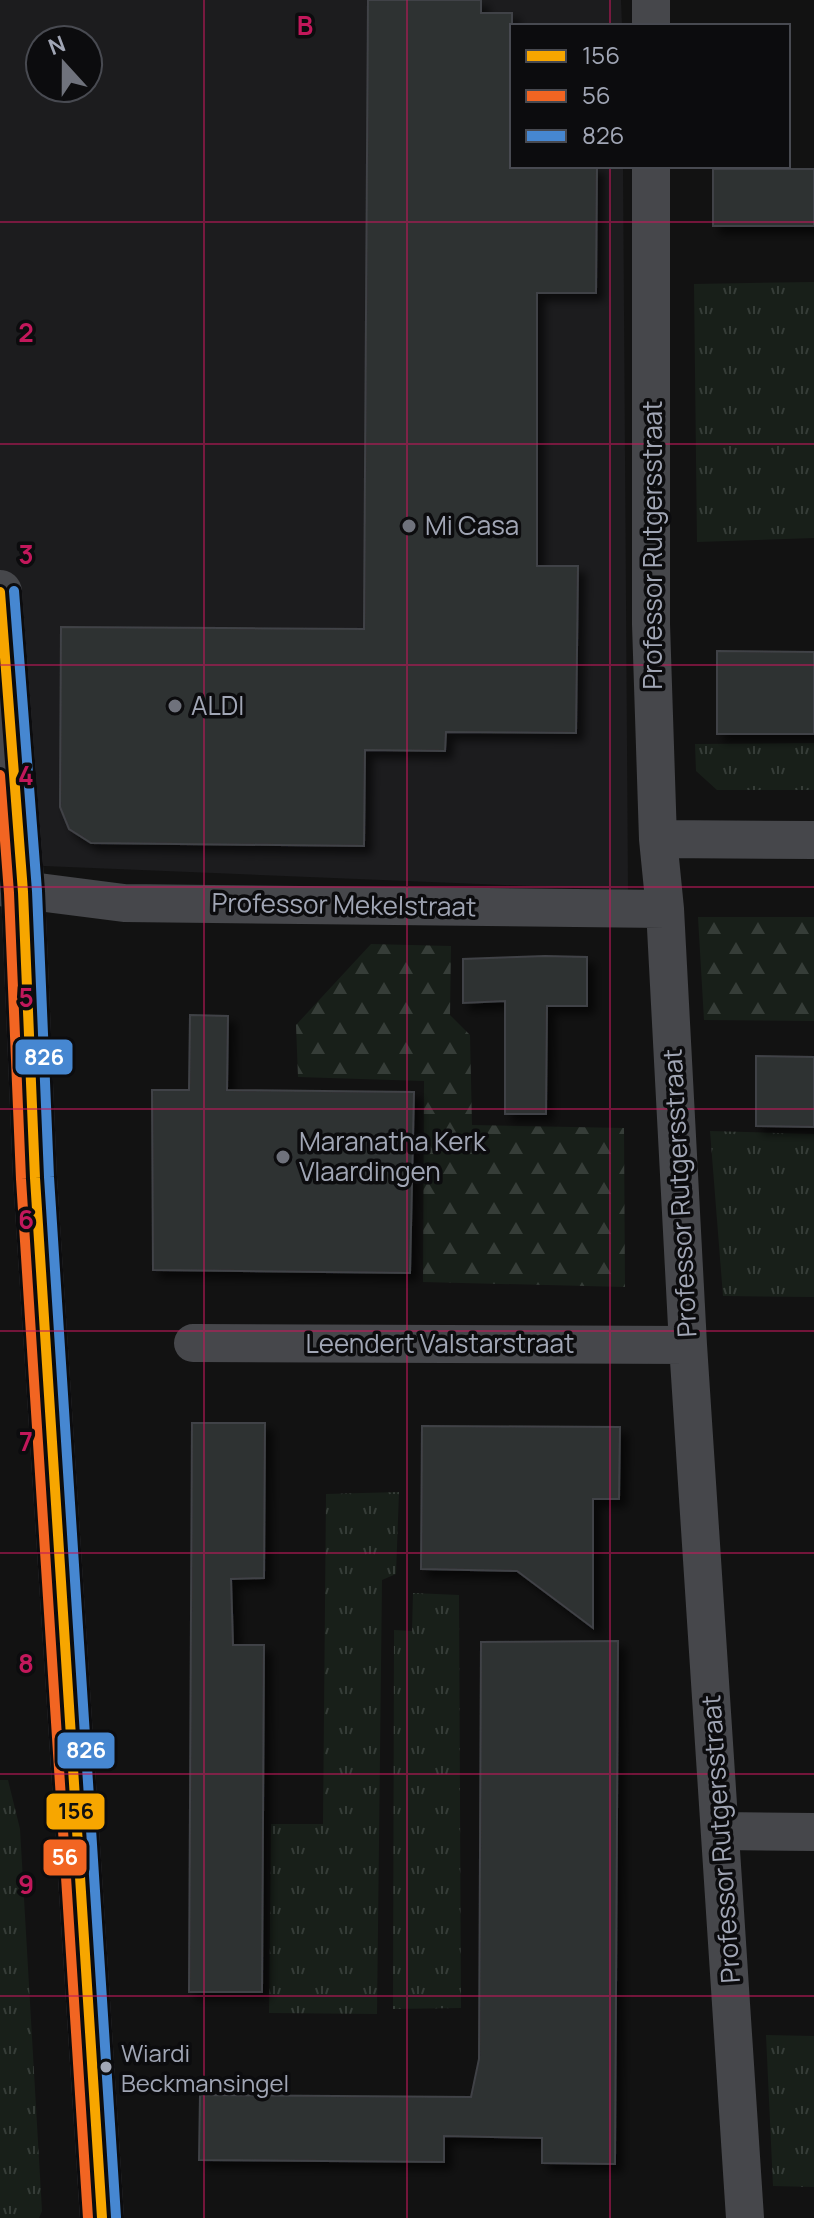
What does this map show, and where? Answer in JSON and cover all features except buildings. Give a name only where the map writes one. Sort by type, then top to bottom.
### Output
[{"type":"street","points":[[651,0],[651,24]]},
{"type":"street","name":"Professor Rutgersstraat","points":[[651,168],[651,624],[658,839],[665,909],[688,1345],[745,2218]]},
{"type":"street","points":[[0,592],[12,890],[35,1178],[102,2218]]},
{"type":"street","points":[[658,839],[814,840]]},
{"type":"street","name":"Professor Mekelstraat","points":[[12,890],[124,903],[665,909]]},
{"type":"street","name":"Leendert Valstarstraat","points":[[193,1343],[688,1345]]},
{"type":"street","points":[[720,1831],[814,1832]]},
{"type":"shaded area","points":[[0,0],[621,0],[622,24],[510,24],[510,168],[623,168],[628,890],[44,866],[0,861]]},
{"type":"green space","points":[[814,282],[814,538],[697,542],[694,284]]},
{"type":"green space","points":[[814,743],[814,790],[717,790],[696,771],[695,744]]},
{"type":"green space","points":[[698,917],[814,917],[814,1021],[704,1020]]},
{"type":"green space","points":[[371,944],[451,946],[450,1015],[470,1035],[472,1125],[624,1128],[625,1287],[423,1282],[424,1081],[298,1077],[296,1025]]},
{"type":"green space","points":[[710,1131],[814,1134],[814,1297],[723,1296]]},
{"type":"green space","points":[[399,1492],[396,1574],[382,1580],[377,2014],[269,2013],[271,1824],[323,1824],[326,1494]]},
{"type":"green space","points":[[413,1593],[459,1595],[461,2008],[393,2009],[394,1630],[412,1631]]},
{"type":"green space","points":[[0,1780],[8,1780],[20,1829],[42,2211],[39,2218],[0,2218]]},
{"type":"green space","points":[[766,2035],[814,2036],[814,2187],[773,2186]]},
{"type":"transit line","name":"826","points":[[14,591],[37,891],[49,1177],[116,2217]]},
{"type":"transit line","name":"156","points":[[0,592],[23,892],[35,1178],[102,2218]]},
{"type":"transit line","name":"56","points":[[0,775],[9,893],[21,1179],[88,2218]]},
{"type":"place","name":"Mi Casa","points":[[409,526]]},
{"type":"place","name":"ALDI","points":[[175,706]]},
{"type":"place","name":"Maranatha Kerk Vlaardingen","points":[[283,1157]]},
{"type":"place","name":"Wiardi Beckmansingel","points":[[106,2067]]}]
